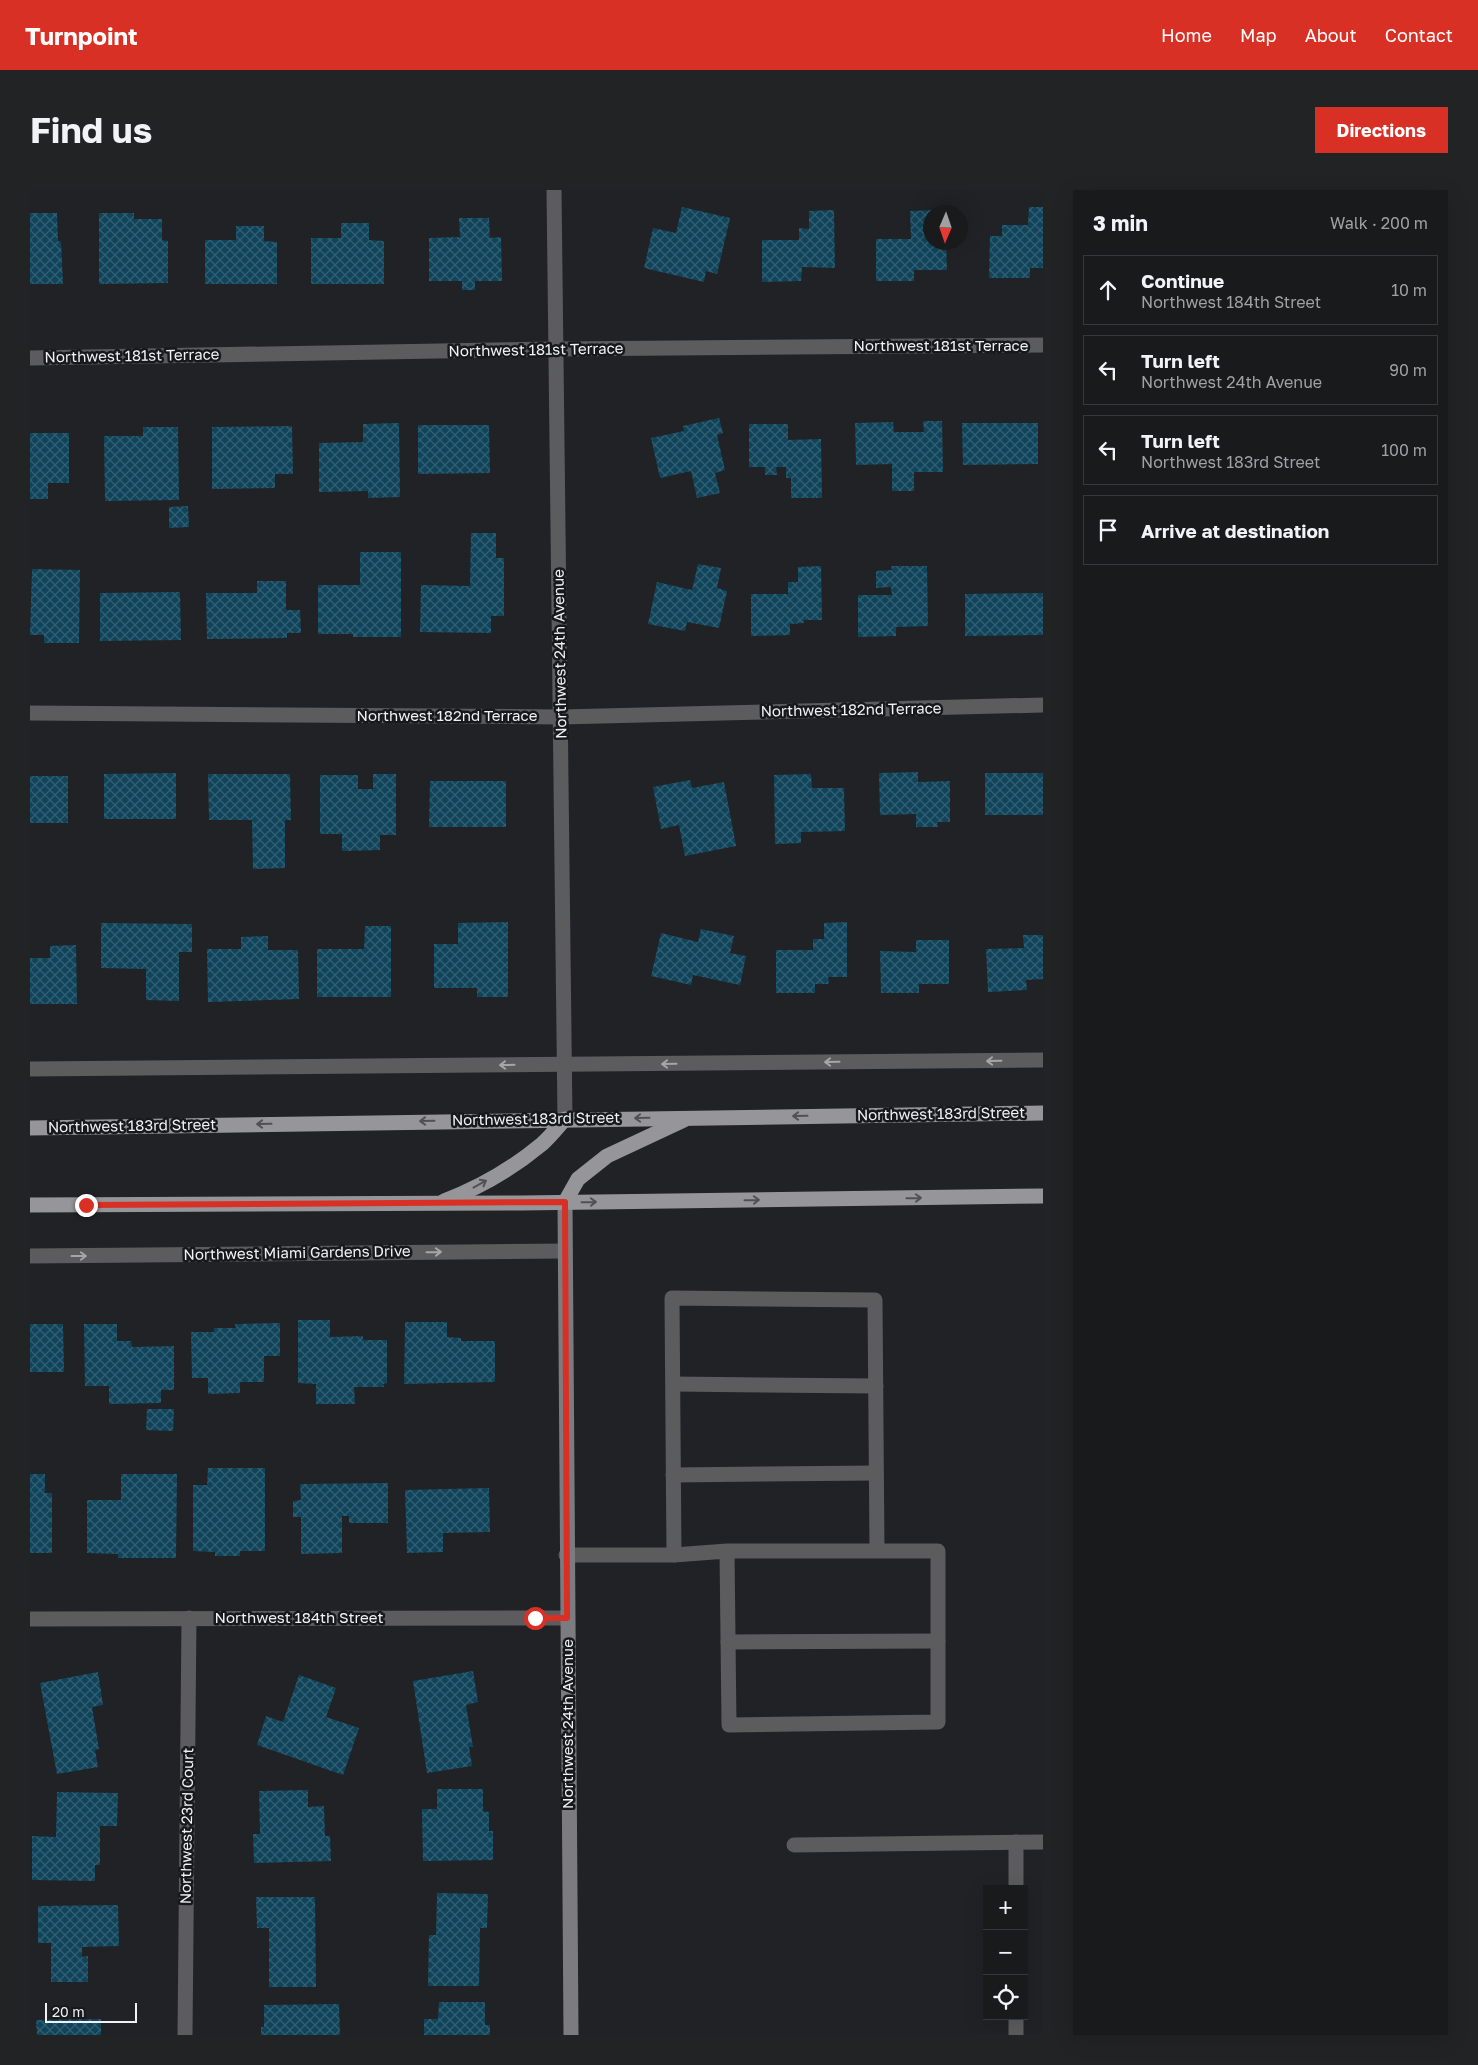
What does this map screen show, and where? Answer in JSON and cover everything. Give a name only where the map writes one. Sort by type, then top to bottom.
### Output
[{"type":"main road","name":"Northwest 183rd Street","points":[[30,1128],[1043,1113]]},
{"type":"main road","points":[[565,1202],[578,1179],[608,1156],[690,1117]]},
{"type":"main road","points":[[436,1204],[463,1193],[509,1168],[543,1144],[565,1119]]},
{"type":"main road","points":[[30,1205],[436,1204],[1043,1196]]},
{"type":"street","name":"Northwest 24th Avenue","points":[[554,190],[565,1119]]},
{"type":"street","name":"Northwest 181st Terrace","points":[[30,358],[556,349],[1043,345]]},
{"type":"street","name":"Northwest 182nd Terrace","points":[[30,713],[561,717],[1043,705]]},
{"type":"street","points":[[30,1069],[1043,1060]]},
{"type":"street","name":"Northwest 24th Avenue","points":[[565,1202],[566,1555],[571,2035]]},
{"type":"street","name":"Northwest Miami Gardens Drive","points":[[30,1256],[564,1250]]},
{"type":"street","points":[[674,1555],[672,1298],[875,1300],[877,1550]]},
{"type":"street","points":[[673,1384],[876,1386]]},
{"type":"street","points":[[673,1475],[876,1473]]},
{"type":"street","points":[[566,1555],[674,1555],[727,1551],[938,1551],[938,1722],[729,1725],[727,1551]]},
{"type":"street","name":"Northwest 23rd Court","points":[[185,2035],[189,1618]]},
{"type":"street","name":"Northwest 184th Street","points":[[30,1619],[567,1618]]},
{"type":"street","points":[[728,1642],[938,1641]]},
{"type":"street","points":[[1016,1842],[1016,1885]]},
{"type":"street","points":[[794,1845],[1043,1842]]},
{"type":"street","points":[[1016,2020],[1016,2035]]},
{"type":"building","points":[[682,207],[730,218],[717,274],[706,271],[704,282],[644,268],[653,228],[676,233]]},
{"type":"building","points":[[1029,207],[1043,207],[1043,268],[1030,268],[1030,278],[989,278],[990,236],[1002,236],[1002,225],[1028,225]]},
{"type":"building","points":[[834,210],[835,268],[802,267],[801,281],[762,282],[762,240],[799,240],[799,228],[809,229],[809,211]]},
{"type":"building","points":[[923,210],[923,250],[946,250],[947,270],[914,270],[914,281],[876,281],[876,239],[911,239],[910,211]]},
{"type":"building","points":[[30,213],[57,213],[58,241],[61,242],[63,284],[30,284]]},
{"type":"building","points":[[99,213],[134,213],[134,219],[162,219],[162,240],[168,241],[168,283],[99,284]]},
{"type":"building","points":[[459,218],[489,218],[490,238],[501,237],[502,281],[475,281],[475,290],[462,290],[462,281],[429,281],[429,238],[460,237]]},
{"type":"building","points":[[341,223],[369,223],[369,240],[384,241],[384,284],[311,284],[311,238],[341,238]]},
{"type":"building","points":[[236,226],[264,226],[264,241],[277,242],[277,284],[205,284],[205,240],[236,240]]},
{"type":"building","points":[[719,418],[723,433],[717,435],[725,470],[715,473],[720,493],[697,498],[691,471],[660,478],[651,438],[684,431],[683,426]]},
{"type":"building","points":[[923,421],[942,421],[943,472],[914,472],[914,491],[892,491],[892,464],[856,465],[855,423],[893,422],[894,432],[924,432]]},
{"type":"building","points":[[399,423],[400,497],[368,498],[368,491],[319,492],[319,443],[363,442],[363,424]]},
{"type":"building","points":[[962,423],[1038,423],[1038,464],[963,465]]},
{"type":"building","points":[[749,424],[788,424],[788,440],[821,439],[822,498],[791,498],[791,478],[786,478],[786,467],[776,467],[777,475],[765,475],[765,467],[749,467]]},
{"type":"building","points":[[418,425],[489,425],[490,473],[418,474]]},
{"type":"building","points":[[292,426],[293,474],[275,474],[275,488],[212,489],[212,427]]},
{"type":"building","points":[[143,427],[178,427],[179,500],[105,501],[104,436],[143,436]]},
{"type":"building","points":[[30,433],[69,433],[69,483],[48,483],[48,499],[30,499]]},
{"type":"building","points":[[188,506],[189,527],[169,528],[169,507]]},
{"type":"building","points":[[471,533],[496,533],[496,558],[504,558],[504,616],[491,616],[491,633],[420,632],[421,585],[470,586]]},
{"type":"building","points":[[360,552],[401,552],[401,637],[353,637],[353,634],[318,634],[318,585],[360,585]]},
{"type":"building","points":[[698,564],[721,568],[717,588],[727,591],[719,628],[687,622],[685,631],[648,624],[657,582],[692,590]]},
{"type":"building","points":[[821,566],[822,620],[804,620],[804,623],[790,624],[790,635],[751,636],[751,594],[788,594],[788,582],[798,582],[798,567]]},
{"type":"building","points":[[891,566],[927,566],[928,626],[896,627],[896,636],[858,637],[858,595],[892,595],[891,587],[876,588],[876,571],[892,570]]},
{"type":"building","points":[[32,569],[80,570],[79,643],[44,643],[44,635],[30,635]]},
{"type":"building","points":[[257,581],[286,581],[286,610],[300,610],[301,633],[287,633],[287,638],[207,639],[206,593],[257,593]]},
{"type":"building","points":[[180,592],[181,640],[100,641],[100,593]]},
{"type":"building","points":[[1043,593],[1043,635],[965,636],[965,594]]},
{"type":"building","points":[[918,772],[918,782],[950,781],[950,822],[937,822],[938,827],[916,827],[916,814],[880,815],[879,773]]},
{"type":"building","points":[[176,773],[176,819],[104,819],[104,774]]},
{"type":"building","points":[[985,773],[1043,773],[1043,815],[985,815]]},
{"type":"building","points":[[208,774],[290,774],[291,820],[285,820],[285,868],[253,869],[252,820],[209,820]]},
{"type":"building","points":[[373,774],[396,774],[396,835],[380,835],[380,850],[342,851],[342,834],[320,834],[320,775],[358,775],[358,789],[373,789]]},
{"type":"building","points":[[811,774],[812,788],[844,788],[845,831],[801,832],[801,843],[775,844],[774,775]]},
{"type":"building","points":[[30,776],[68,776],[68,823],[30,823]]},
{"type":"building","points":[[690,780],[692,788],[724,782],[736,846],[685,856],[679,825],[661,829],[653,787]]},
{"type":"building","points":[[430,781],[506,781],[506,827],[429,827]]},
{"type":"building","points":[[508,922],[508,997],[477,997],[477,988],[434,988],[434,944],[458,944],[458,923]]},
{"type":"building","points":[[847,922],[847,977],[828,977],[829,984],[815,984],[815,993],[776,993],[776,950],[813,950],[813,939],[824,939],[824,923]]},
{"type":"building","points":[[101,923],[192,924],[192,952],[179,952],[179,1001],[146,1000],[146,969],[101,968]]},
{"type":"building","points":[[365,926],[391,926],[391,997],[317,997],[317,949],[364,949]]},
{"type":"building","points":[[701,929],[734,936],[730,953],[746,956],[740,985],[693,975],[691,985],[651,976],[661,933],[698,942]]},
{"type":"building","points":[[1023,935],[1043,935],[1043,979],[1026,980],[1027,990],[988,992],[986,949],[1024,948]]},
{"type":"building","points":[[268,936],[268,950],[298,950],[299,999],[208,1002],[207,949],[241,949],[241,937]]},
{"type":"building","points":[[916,940],[949,940],[949,984],[919,984],[919,993],[881,993],[880,951],[916,952]]},
{"type":"building","points":[[76,945],[77,1004],[30,1004],[30,958],[50,958],[50,946]]},
{"type":"building","points":[[298,1320],[330,1320],[330,1337],[363,1336],[363,1340],[387,1340],[387,1383],[383,1384],[384,1387],[354,1387],[355,1404],[316,1404],[316,1384],[298,1383]]},
{"type":"building","points":[[405,1322],[447,1322],[447,1337],[461,1338],[461,1341],[495,1341],[495,1382],[404,1384]]},
{"type":"building","points":[[280,1323],[280,1356],[264,1356],[264,1382],[240,1382],[240,1393],[208,1394],[208,1378],[192,1378],[191,1332],[214,1332],[214,1328],[236,1328],[235,1324]]},
{"type":"building","points":[[30,1324],[63,1324],[64,1372],[30,1372]]},
{"type":"building","points":[[84,1324],[117,1324],[117,1341],[131,1341],[132,1347],[174,1346],[174,1390],[161,1390],[161,1403],[109,1404],[109,1386],[85,1386]]},
{"type":"building","points":[[147,1409],[174,1409],[173,1431],[146,1430]]},
{"type":"building","points":[[208,1468],[265,1468],[265,1551],[240,1551],[240,1556],[215,1556],[215,1552],[193,1551],[193,1485],[207,1485]]},
{"type":"building","points":[[30,1474],[45,1474],[45,1493],[52,1493],[52,1553],[30,1553]]},
{"type":"building","points":[[121,1474],[177,1474],[176,1558],[118,1558],[118,1554],[87,1553],[87,1500],[121,1500]]},
{"type":"building","points":[[388,1483],[388,1523],[349,1523],[349,1516],[342,1516],[342,1553],[301,1554],[301,1517],[293,1517],[293,1501],[301,1500],[300,1484]]},
{"type":"building","points":[[489,1488],[490,1532],[443,1533],[443,1552],[407,1553],[405,1490]]},
{"type":"building","points":[[473,1671],[478,1702],[466,1705],[473,1747],[469,1747],[472,1766],[427,1773],[413,1681]]},
{"type":"building","points":[[98,1672],[103,1705],[92,1707],[99,1749],[95,1750],[98,1767],[57,1774],[40,1683]]},
{"type":"building","points":[[299,1675],[336,1688],[326,1717],[359,1728],[343,1775],[257,1745],[266,1716],[283,1722]]},
{"type":"building","points":[[437,1789],[483,1789],[483,1811],[489,1812],[489,1831],[493,1831],[493,1860],[423,1861],[422,1809],[437,1809]]},
{"type":"building","points":[[308,1790],[308,1807],[324,1806],[325,1836],[330,1836],[331,1861],[254,1863],[253,1834],[260,1834],[259,1791]]},
{"type":"building","points":[[57,1792],[118,1793],[117,1826],[100,1826],[100,1865],[95,1865],[95,1881],[32,1880],[32,1836],[56,1837]]},
{"type":"building","points":[[437,1893],[488,1894],[487,1928],[480,1928],[479,1986],[428,1986],[429,1935],[436,1935]]},
{"type":"building","points":[[256,1897],[315,1897],[316,1987],[269,1987],[269,1928],[257,1928]]},
{"type":"building","points":[[118,1905],[119,1946],[82,1947],[82,1957],[88,1956],[88,1982],[51,1982],[51,1943],[38,1943],[38,1906]]},
{"type":"building","points":[[439,2002],[485,2002],[485,2025],[490,2025],[490,2035],[424,2035],[424,2019],[438,2019]]},
{"type":"building","points":[[339,2004],[340,2035],[261,2035],[261,2027],[264,2027],[264,2005]]},
{"type":"building","points":[[101,2019],[101,2035],[37,2035],[36,2020]]},
{"type":"route","points":[[86,1205],[565,1202],[567,1618],[535,1618]]}]
